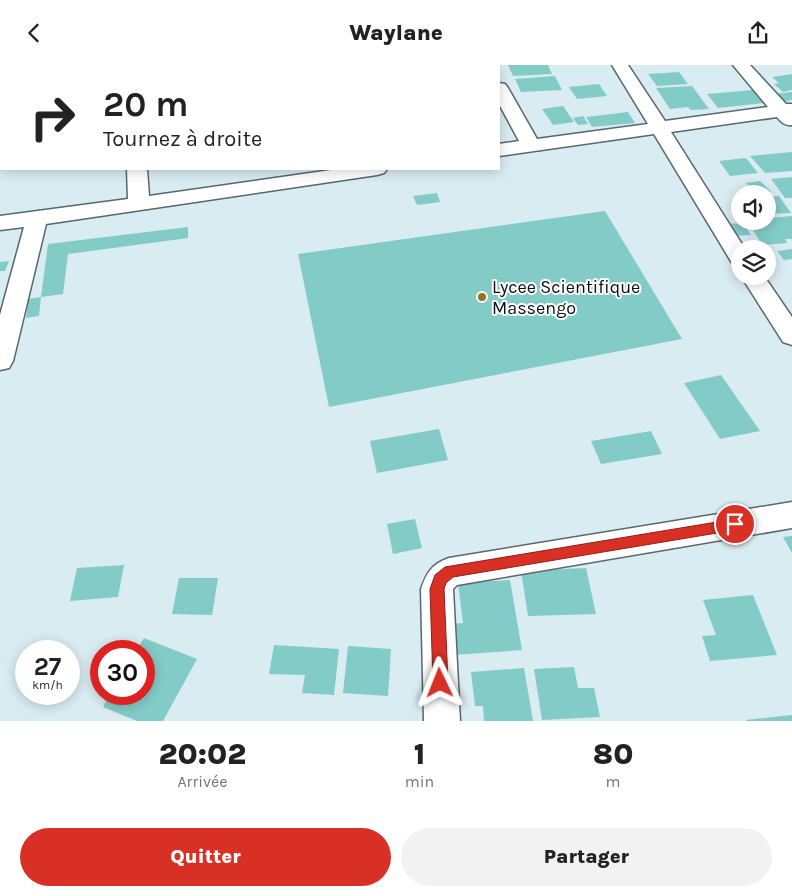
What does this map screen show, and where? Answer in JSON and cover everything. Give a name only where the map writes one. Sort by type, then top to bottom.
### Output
[{"type":"street","points":[[620,65],[661,128],[713,219],[731,245]]},
{"type":"street","points":[[741,65],[788,114]]},
{"type":"street","points":[[500,91],[531,146]]},
{"type":"street","points":[[500,151],[661,128],[788,114]]},
{"type":"street","points":[[137,170],[139,205]]},
{"type":"street","points":[[0,223],[139,205],[269,177],[364,170]]},
{"type":"street","points":[[0,361],[37,219]]},
{"type":"street","points":[[758,285],[792,336]]},
{"type":"street","points":[[442,721],[437,589],[440,580],[449,571],[792,515]]},
{"type":"building","points":[[508,65],[548,65],[552,74],[513,76]]},
{"type":"building","points":[[679,72],[688,84],[657,86],[648,74]]},
{"type":"building","points":[[792,74],[792,90],[783,92],[774,84],[779,83],[772,77]]},
{"type":"building","points":[[555,76],[562,90],[521,92],[515,79]]},
{"type":"building","points":[[599,84],[607,96],[577,99],[569,87]]},
{"type":"building","points":[[692,86],[709,109],[691,110],[688,107],[670,109],[656,88]]},
{"type":"building","points":[[753,90],[764,103],[718,108],[707,94]]},
{"type":"building","points":[[792,92],[792,100],[781,102],[773,94]]},
{"type":"building","points":[[563,106],[574,122],[553,125],[542,109]]},
{"type":"building","points":[[628,112],[635,123],[592,127],[586,117]]},
{"type":"building","points":[[583,116],[588,124],[578,125],[573,118]]},
{"type":"building","points":[[792,152],[792,171],[765,173],[750,156]]},
{"type":"building","points":[[746,158],[758,173],[730,176],[719,161]]},
{"type":"building","points":[[792,177],[792,198],[785,198],[771,179]]},
{"type":"building","points":[[760,181],[764,185],[748,185],[746,183]]},
{"type":"building","points":[[437,193],[440,202],[417,205],[413,196]]},
{"type":"building","points":[[776,196],[779,196],[791,213],[776,214]]},
{"type":"building","name":"Lycee Scientifique Massengo","points":[[605,211],[682,339],[329,407],[298,254]]},
{"type":"building","points":[[792,216],[792,239],[785,239],[787,243],[776,244],[776,240],[759,240],[753,230],[776,230],[776,217]]},
{"type":"building","points":[[188,227],[188,238],[68,254],[63,294],[41,297],[48,244]]},
{"type":"building","points":[[731,230],[748,230],[751,235],[735,236]]},
{"type":"building","points":[[792,249],[792,259],[784,260],[777,251]]},
{"type":"building","points":[[9,261],[5,271],[0,271],[0,262]]},
{"type":"building","points":[[41,297],[39,316],[26,318],[28,299]]},
{"type":"building","points":[[721,375],[760,431],[720,439],[684,383]]},
{"type":"building","points":[[439,429],[448,460],[377,473],[370,441]]},
{"type":"building","points":[[651,431],[662,454],[601,464],[591,441]]},
{"type":"building","points":[[415,519],[422,548],[393,554],[387,524]]},
{"type":"building","points":[[792,536],[792,553],[783,537]]},
{"type":"building","points":[[124,565],[118,597],[70,601],[77,568]]},
{"type":"building","points":[[586,568],[596,614],[528,616],[521,571]]},
{"type":"building","points":[[179,578],[218,578],[212,615],[172,614]]},
{"type":"building","points":[[510,580],[522,650],[454,655],[451,624],[463,623],[458,583]]},
{"type":"building","points":[[753,595],[777,655],[710,661],[702,636],[716,635],[703,600]]},
{"type":"building","points":[[155,642],[197,659],[163,721],[137,721],[103,707],[104,705],[155,705]]},
{"type":"building","points":[[274,645],[339,649],[334,695],[302,693],[305,675],[269,674]]},
{"type":"building","points":[[348,646],[391,649],[388,696],[343,693]]},
{"type":"building","points":[[574,667],[578,688],[594,688],[600,717],[542,720],[534,669]]},
{"type":"building","points":[[524,668],[533,721],[484,721],[483,706],[475,706],[471,672]]},
{"type":"building","points":[[792,715],[792,721],[746,721],[746,720]]},
{"type":"place","name":"Lycee Scientifique Massengo","points":[[482,297]]},
{"type":"route","points":[[440,683],[437,589],[440,580],[449,571],[735,524]]}]
